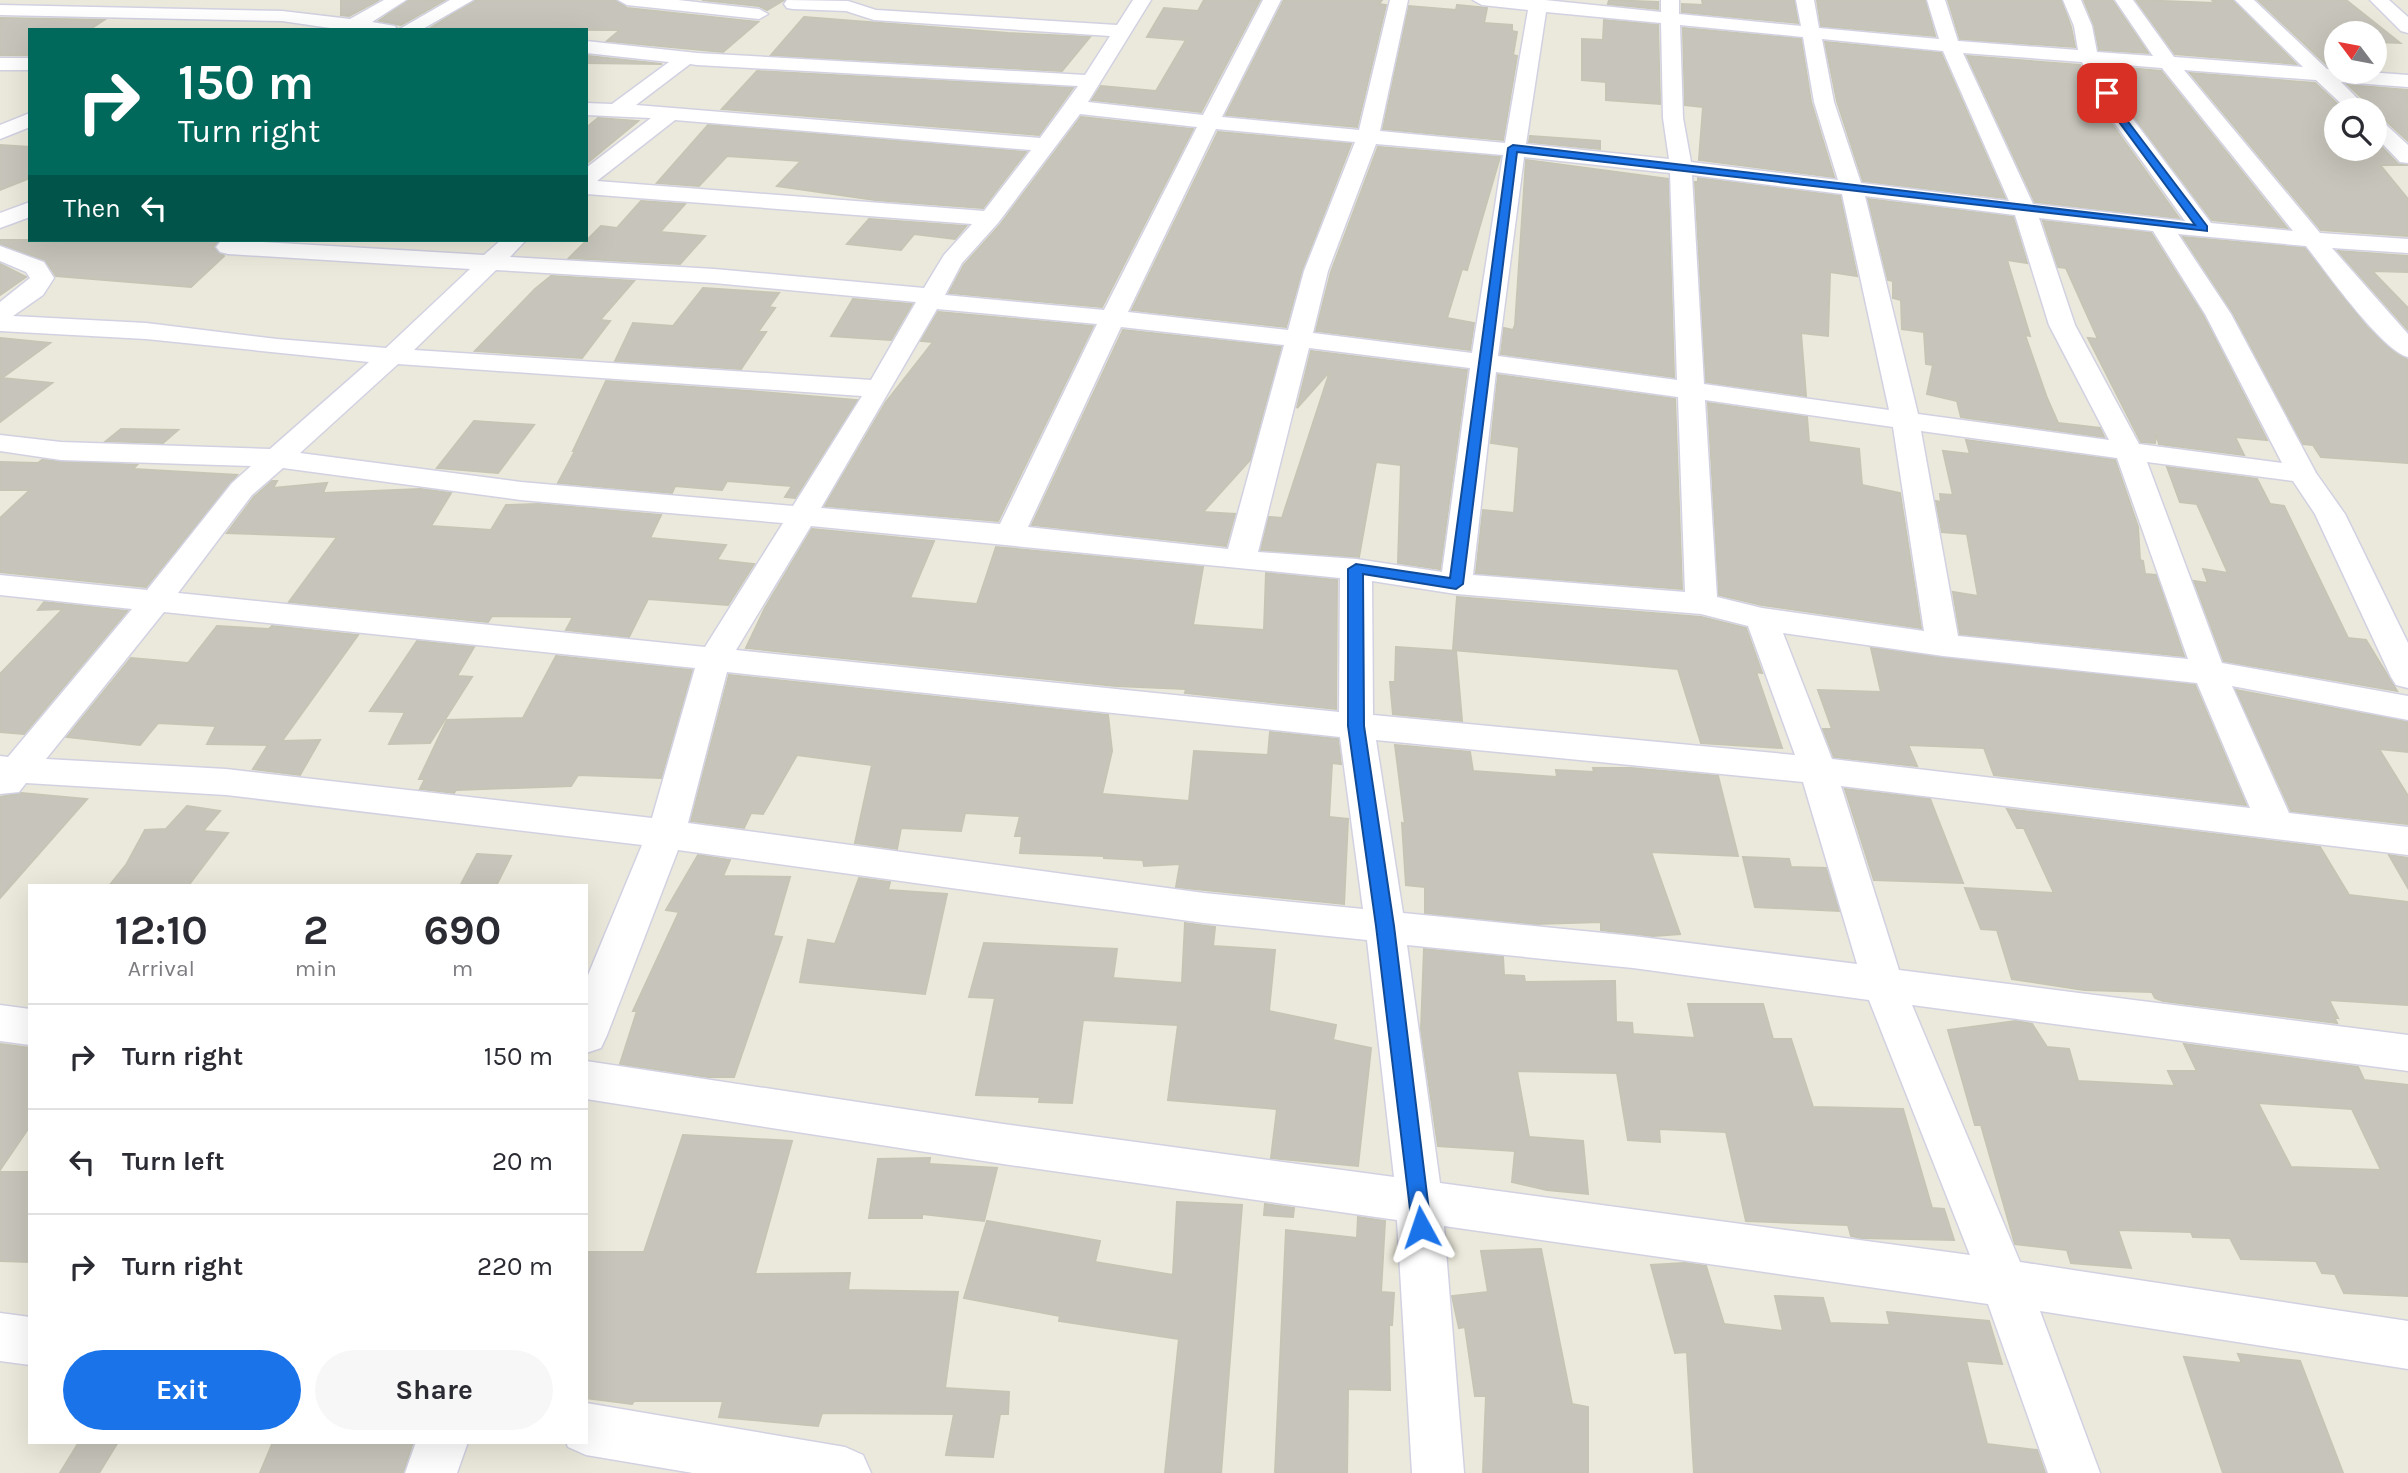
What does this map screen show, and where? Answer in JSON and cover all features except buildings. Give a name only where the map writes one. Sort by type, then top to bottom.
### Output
[{"type":"street","points":[[0,4],[7,0]]},
{"type":"street","points":[[282,16],[310,0]]},
{"type":"street","points":[[354,25],[397,0]]},
{"type":"street","points":[[411,28],[464,0]]},
{"type":"street","points":[[627,0],[759,14],[785,9],[795,2],[848,6],[874,15],[1124,31]]},
{"type":"street","points":[[588,1030],[640,891],[666,834],[714,659],[880,389],[952,260],[990,218],[1043,145],[1075,107],[1142,0]]},
{"type":"street","points":[[1010,534],[1111,316],[1272,0]]},
{"type":"street","points":[[1240,560],[1274,422],[1316,271],[1368,136],[1399,0]]},
{"type":"street","points":[[1482,0],[1671,9],[1811,32],[1950,46],[2408,80]]},
{"type":"street","points":[[1805,0],[1824,103],[1852,189],[1906,422],[1943,645]]},
{"type":"street","points":[[1936,0],[1950,46],[2024,208],[2062,326],[2129,452],[2210,674],[2277,827]]},
{"type":"street","points":[[2072,0],[2083,26],[2089,58],[2116,111],[2203,229]]},
{"type":"street","points":[[2124,0],[2168,63],[2379,320],[2408,349]]},
{"type":"street","points":[[2244,0],[2346,98]]},
{"type":"street","points":[[2379,0],[2408,27]]},
{"type":"street","points":[[1456,584],[1483,363],[1513,148],[1537,2]]},
{"type":"street","points":[[1671,9],[1673,118],[1681,167],[1701,604]]},
{"type":"street","points":[[0,10],[282,16],[374,28]]},
{"type":"street","points":[[738,30],[759,14]]},
{"type":"street","points":[[617,110],[717,44]]},
{"type":"street","points":[[588,47],[692,58],[1091,81]]},
{"type":"street","points":[[0,64],[28,64]]},
{"type":"street","points":[[1075,107],[1513,148],[2161,225],[2408,246]]},
{"type":"street","points":[[588,109],[671,113],[1043,145]]},
{"type":"street","points":[[588,177],[671,113]]},
{"type":"street","points":[[2387,137],[2408,157]]},
{"type":"street","points":[[588,187],[990,218]]},
{"type":"street","points":[[0,221],[28,210]]},
{"type":"street","points":[[2161,225],[2218,314],[2302,474],[2329,514],[2408,674]]},
{"type":"street","points":[[6,776],[155,602],[242,489],[392,356],[486,263],[512,242]]},
{"type":"street","points":[[228,247],[714,276],[1111,316],[1691,388],[1906,422],[2302,474]]},
{"type":"street","points":[[0,253],[35,267],[41,278],[34,290],[0,314]]},
{"type":"street","points":[[0,323],[146,331],[277,348],[880,389]]},
{"type":"street","points":[[0,443],[61,451],[276,458],[522,491],[1010,534],[1240,560],[1356,569],[1456,584],[1701,604],[1762,619],[1943,645],[2233,675],[2408,708]]},
{"type":"street","points":[[1356,569],[1356,726],[1385,926],[1419,1199],[1438,1473]]},
{"type":"street","points":[[0,584],[1356,726],[1818,770],[2408,841]]},
{"type":"street","points":[[1762,619],[1818,770],[1884,986],[2005,1283],[2074,1473]]},
{"type":"street","points":[[6,776],[226,782],[666,834],[1204,908],[1633,951],[2408,1053]]},
{"type":"street","points":[[0,1023],[28,1027]]},
{"type":"street","points":[[588,1080],[1003,1144],[1419,1199],[2005,1283],[2408,1345]]},
{"type":"street","points":[[0,1337],[28,1341]]},
{"type":"street","points":[[588,1429],[845,1473]]},
{"type":"street","points":[[431,1473],[441,1444]]},
{"type":"route","points":[[1421,1227],[1385,926],[1356,726],[1356,569],[1456,584],[1513,148],[2203,229],[2116,111],[2107,93]]}]
